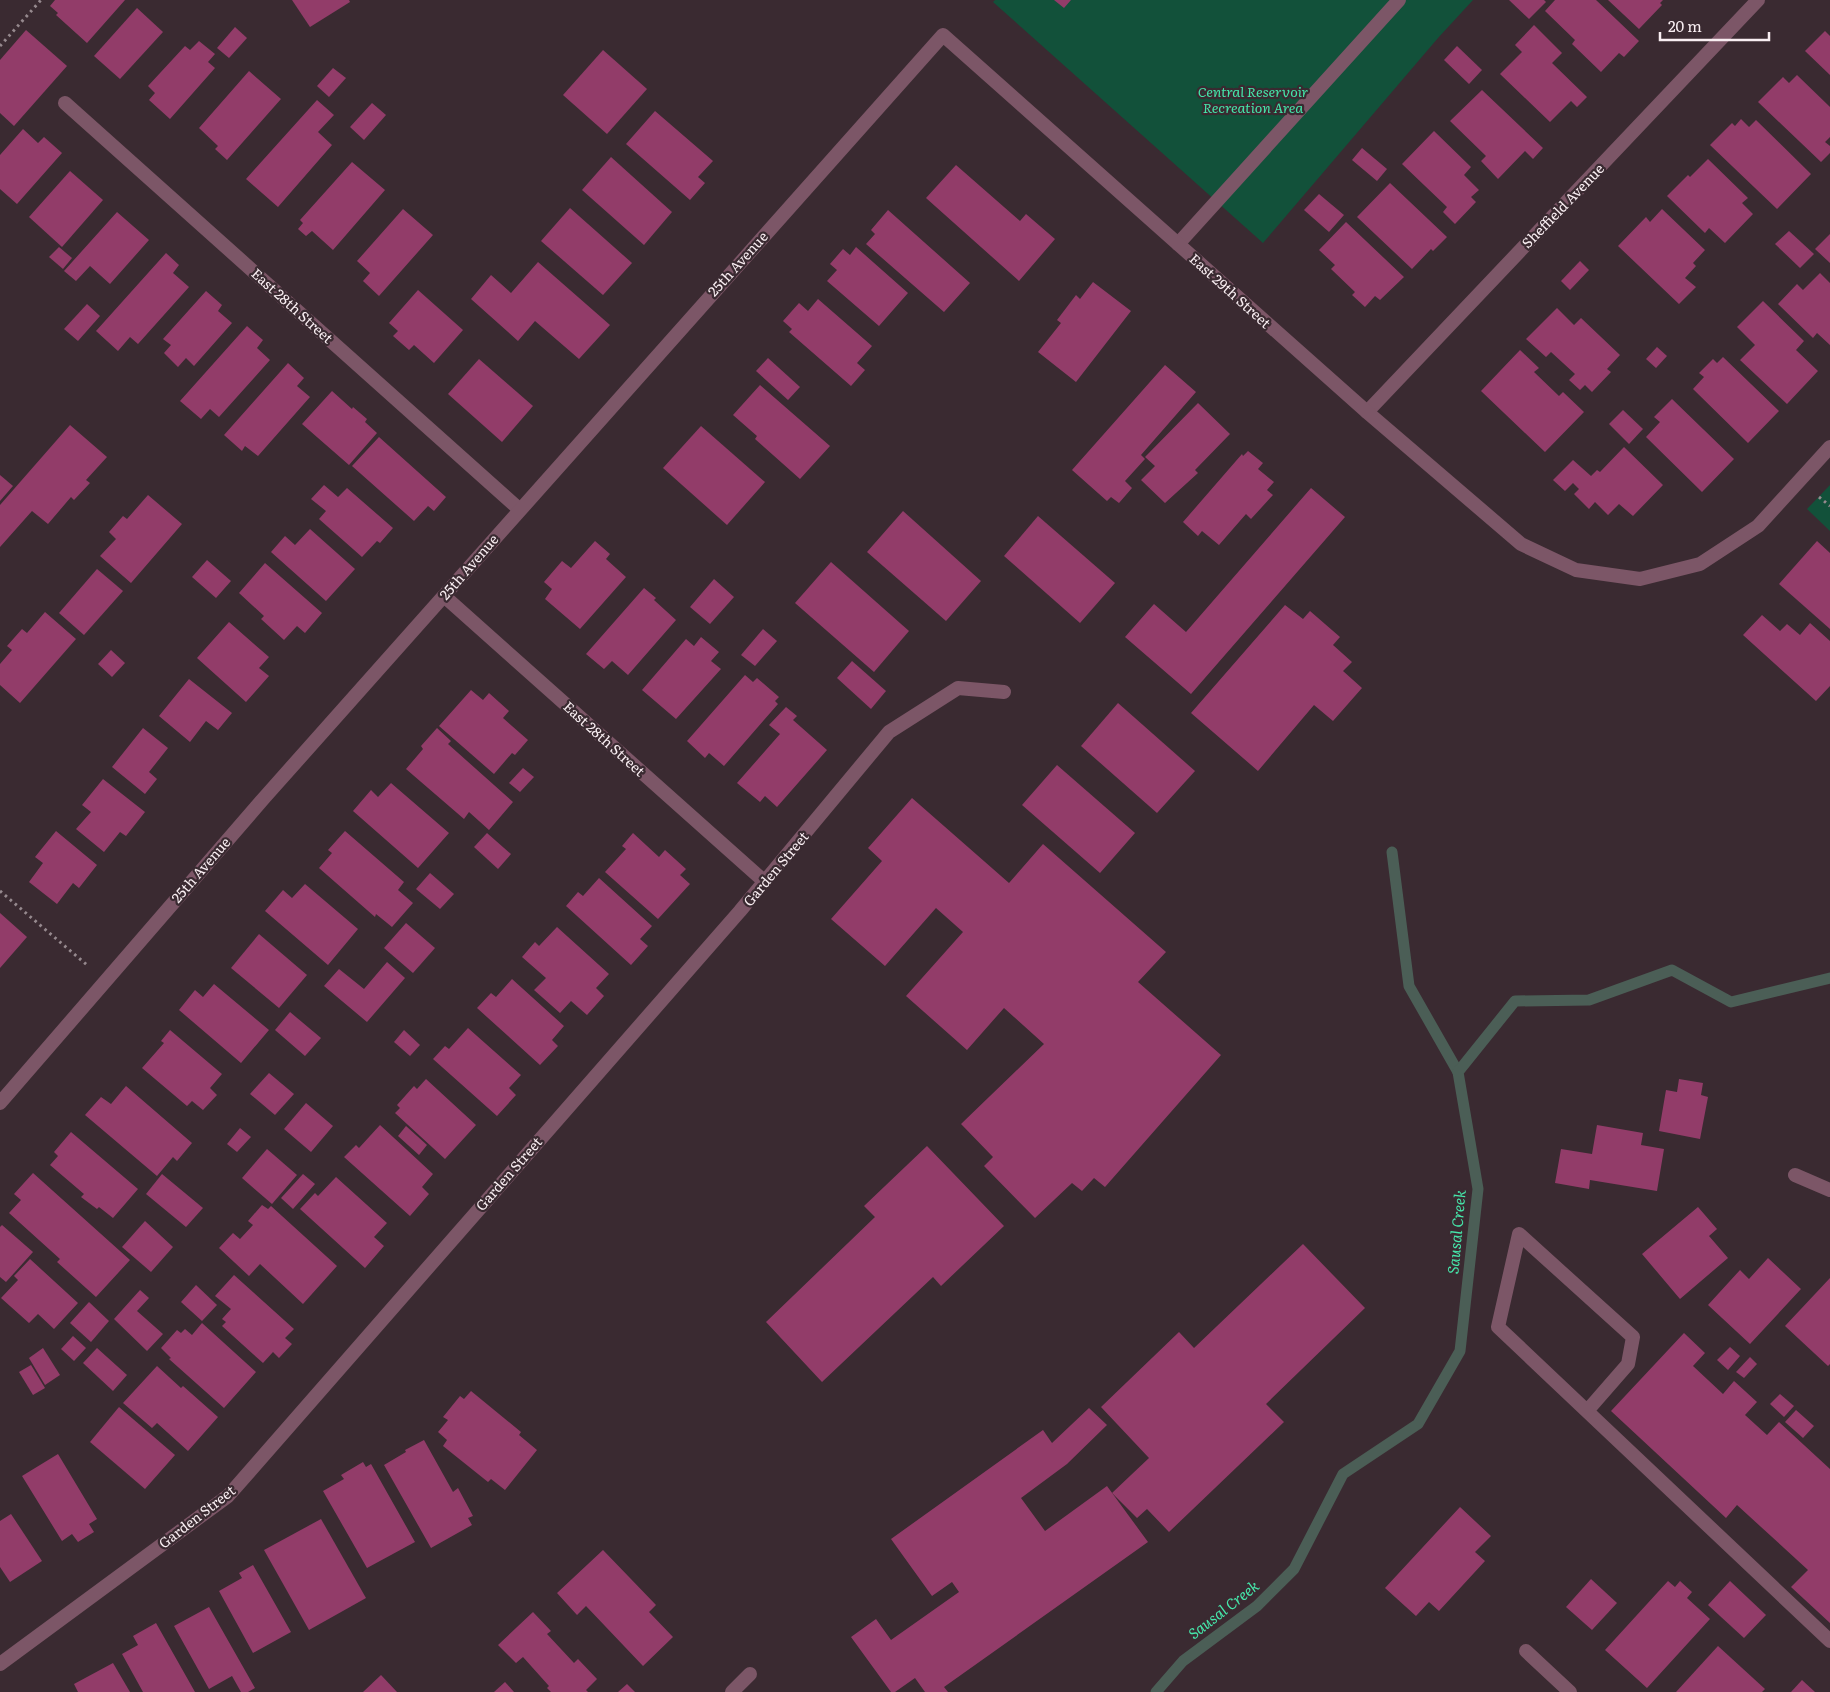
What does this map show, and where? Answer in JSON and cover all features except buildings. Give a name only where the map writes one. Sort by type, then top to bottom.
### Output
[{"type":"street","points":[[1178,244],[1399,0]]},
{"type":"street","name":"Sheffield Avenue","points":[[1367,412],[1758,0]]},
{"type":"street","name":"East 29th Street","points":[[942,34],[1367,412],[1521,544],[1576,570],[1640,579],[1700,564],[1758,526],[1830,447]]},
{"type":"street","name":"25th Avenue","points":[[0,1103],[264,798],[942,34]]},
{"type":"street","name":"East 28th Street","points":[[64,103],[519,509]]},
{"type":"street","name":"East 28th Street","points":[[444,596],[765,882]]},
{"type":"street","name":"Garden Street","points":[[0,1664],[228,1496],[765,882],[889,732],[958,688],[1004,692]]},
{"type":"street","points":[[1795,1175],[1830,1190]]},
{"type":"street","points":[[1587,1411],[1628,1364],[1633,1337],[1519,1234],[1498,1327],[1830,1642]]},
{"type":"street","points":[[1526,1651],[1570,1692]]},
{"type":"street","points":[[732,1692],[750,1674]]},
{"type":"path","points":[[0,46],[41,0]]},
{"type":"path","points":[[0,891],[106,981]]},
{"type":"green space","name":"Central Reservoir Recreation Area","points":[[995,0],[1473,0],[1438,38],[1263,243],[993,2]]},
{"type":"green space","points":[[1830,485],[1830,531],[1807,509]]},
{"type":"waterway","points":[[1392,852],[1409,986],[1458,1072]]},
{"type":"waterway","name":"Sausal Creek","points":[[1156,1692],[1183,1661],[1257,1606],[1294,1569],[1343,1474],[1418,1424],[1460,1351],[1478,1189],[1458,1072],[1515,1001],[1589,1000],[1672,970],[1731,1002],[1830,978]]}]
